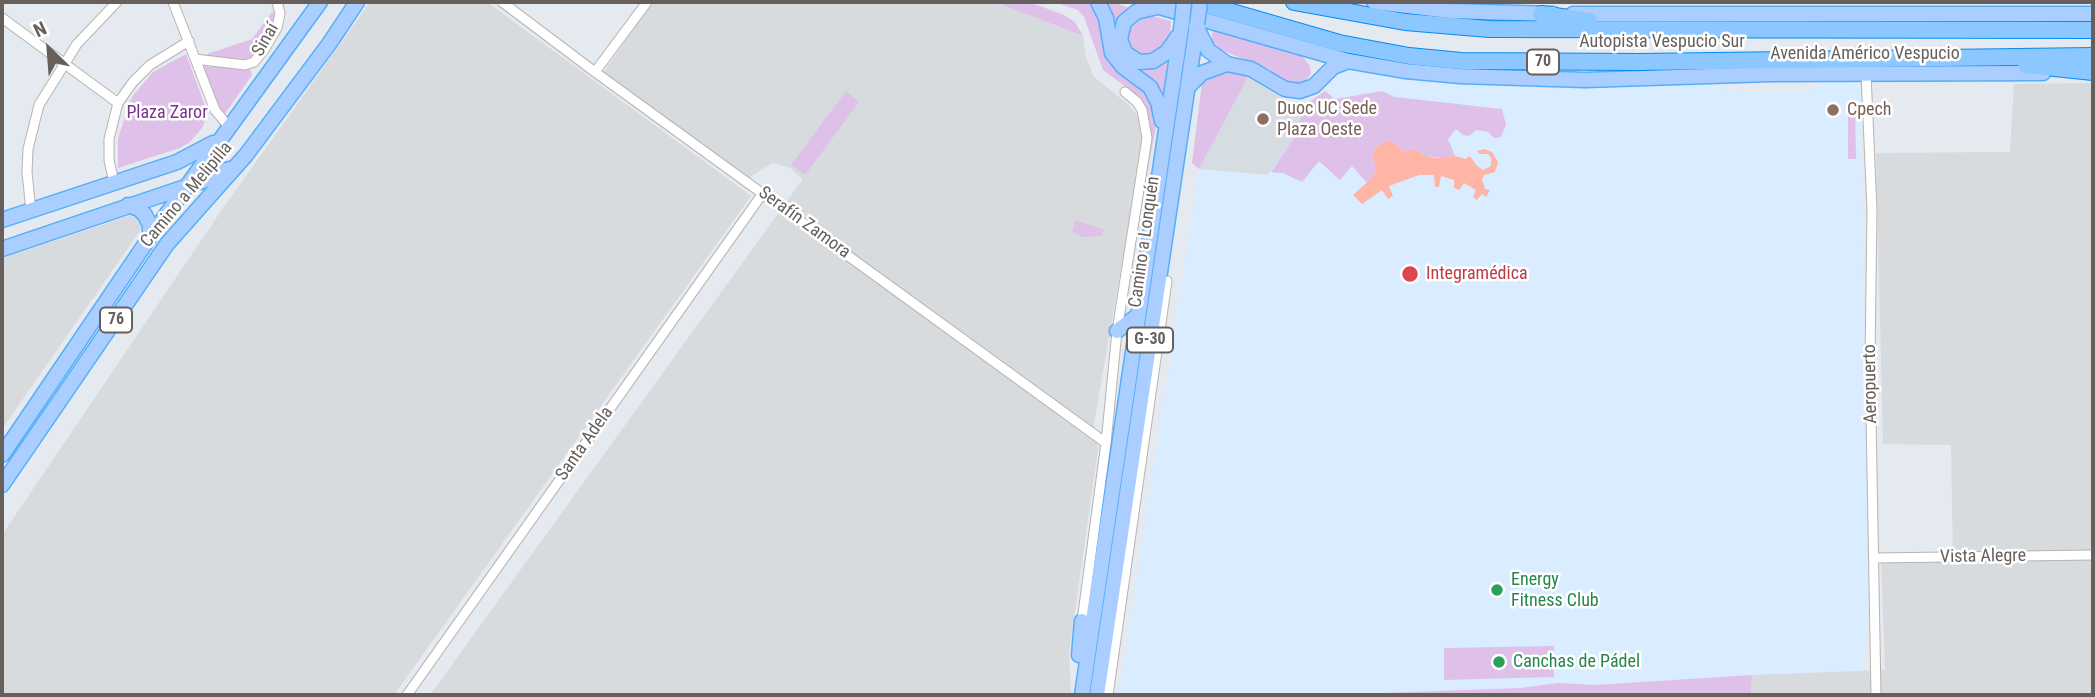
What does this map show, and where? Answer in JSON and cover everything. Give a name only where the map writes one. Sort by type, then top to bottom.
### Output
[{"type":"highway","name":"Autopista Vespucio Sur","points":[[1199,2],[1339,43],[1451,60],[1639,62],[2093,56]]},
{"type":"highway","name":"Autopista Vespucio Sur","points":[[1294,2],[1377,18],[1517,30],[2093,30]]},
{"type":"highway","points":[[1541,14],[1589,21],[1690,29]]},
{"type":"highway","points":[[1954,57],[2093,72]]},
{"type":"main road","name":"Camino a Melipilla","points":[[2,455],[150,237],[320,2]]},
{"type":"main road","name":"Camino a Melipilla","points":[[2,485],[167,244],[239,163],[324,51],[357,2]]},
{"type":"main road","points":[[1098,2],[1106,18],[1110,47],[1115,58],[1127,71],[1145,82],[1156,97],[1163,140]]},
{"type":"main road","name":"Avenida Américo Vespucio","points":[[1142,2],[1348,61],[1428,73],[1585,79],[1866,73],[2093,72]]},
{"type":"main road","name":"Camino a Lonquén","points":[[1097,695],[1187,88],[1189,26],[1184,2]]},
{"type":"main road","name":"Camino a Lonquén","points":[[1081,695],[1163,140],[1189,26],[1199,2]]},
{"type":"main road","points":[[1374,2],[1541,14],[2093,14]]},
{"type":"main road","points":[[1159,7],[1141,10],[1124,22],[1120,39],[1125,53],[1139,62],[1153,61],[1167,52],[1189,26],[1208,50],[1227,64],[1259,72],[1290,90],[1305,90],[1333,67],[1348,61]]},
{"type":"main road","points":[[1308,50],[1318,67],[1317,82]]},
{"type":"main road","points":[[1187,88],[1206,71],[1227,64]]},
{"type":"main road","points":[[2,220],[187,159],[226,131]]},
{"type":"main road","points":[[2,249],[187,187],[239,163]]},
{"type":"main road","points":[[128,205],[136,207],[145,215],[150,225],[150,237]]},
{"type":"main road","points":[[1167,281],[1169,210]]},
{"type":"main road","points":[[1117,331],[1137,316]]},
{"type":"main road","points":[[1081,695],[1078,665],[1082,621]]},
{"type":"street","points":[[31,211],[27,172],[32,129],[45,94],[84,35],[117,2]]},
{"type":"street","points":[[173,2],[215,110],[226,131]]},
{"type":"street","name":"Sinaí","points":[[195,59],[245,65],[254,62],[277,28],[280,11],[276,2]]},
{"type":"street","name":"Serafín Zamora","points":[[502,2],[1105,443]]},
{"type":"street","points":[[595,72],[647,2]]},
{"type":"street","points":[[4,24],[64,63],[118,103]]},
{"type":"street","points":[[114,182],[109,160],[109,139],[118,103],[150,65],[189,41]]},
{"type":"street","name":"Aeropuerto","points":[[1866,73],[1872,211],[1870,360],[1876,695]]},
{"type":"street","name":"Camino a Lonquén","points":[[1082,621],[1117,331],[1147,138],[1142,110],[1125,92]]},
{"type":"street","name":"Santa Adela","points":[[407,695],[763,194]]},
{"type":"street","name":"Camino a Lonquén","points":[[1108,695],[1167,281]]},
{"type":"street","name":"Vista Alegre","points":[[1874,558],[2093,555]]},
{"type":"shaded area","points":[[370,2],[487,2],[751,196],[394,695],[2,695],[2,535],[219,214]]},
{"type":"shaded area","points":[[652,2],[995,2],[1083,36],[1086,57],[1094,77],[1129,105],[1140,119],[1142,139],[1136,182],[1094,424],[1098,449],[1069,653],[1071,695],[430,695],[803,179],[790,168],[773,163],[748,178],[604,72]]},
{"type":"shaded area","points":[[1986,2],[2093,2],[2093,6],[1985,8]]},
{"type":"shaded area","points":[[1340,71],[1462,85],[1541,89],[1715,85],[1741,92],[1808,92],[1825,82],[1850,81],[1858,86],[1861,91],[1869,601],[1863,670],[1595,685],[1558,683],[1520,688],[1328,695],[1119,695],[1199,169],[1266,176],[1297,133],[1303,106],[1325,92]]},
{"type":"shaded area","name":"Duoc UC Sede Plaza Oeste","points":[[1248,77],[1289,102],[1303,106],[1297,133],[1268,175],[1199,169]]},
{"type":"shaded area","points":[[2093,83],[2093,695],[1751,695],[1752,675],[1885,670],[1881,559],[1953,558],[1951,445],[1883,444],[1876,153],[2010,152],[2014,84]]},
{"type":"shaded area","points":[[1387,141],[1401,150],[1414,149],[1435,158],[1455,156],[1465,159],[1470,156],[1483,170],[1491,166],[1491,157],[1477,151],[1484,149],[1492,152],[1498,162],[1495,172],[1484,175],[1482,179],[1485,189],[1490,190],[1486,197],[1482,194],[1477,200],[1473,197],[1476,190],[1464,183],[1459,190],[1454,188],[1454,180],[1441,176],[1439,187],[1435,187],[1434,175],[1419,175],[1389,186],[1393,196],[1388,199],[1382,190],[1362,204],[1353,195],[1373,177],[1376,170],[1373,158],[1375,147]]},
{"type":"shaded area","points":[[132,215],[138,217],[144,225],[2,429],[2,258]]},
{"type":"green space","points":[[995,2],[1029,2],[1064,15],[1075,22],[1083,36]]},
{"type":"green space","points":[[1054,2],[1089,2],[1101,25],[1104,53],[1116,69],[1147,93],[1153,106],[1156,126],[1147,174],[1150,122],[1143,105],[1134,93],[1103,70],[1084,17],[1078,10]]},
{"type":"green space","points":[[1102,2],[1130,8],[1117,29],[1117,46],[1122,55],[1137,66],[1145,67],[1155,66],[1168,58],[1162,101],[1150,82],[1126,66],[1118,56],[1113,44],[1109,15]]},
{"type":"green space","points":[[273,11],[276,20],[266,41],[254,55],[247,59],[209,58],[207,54],[252,39]]},
{"type":"green space","points":[[1145,14],[1171,21],[1170,34],[1165,46],[1155,56],[1140,57],[1125,44],[1126,28]]},
{"type":"green space","points":[[1212,30],[1302,56],[1310,66],[1311,74],[1305,81],[1294,85],[1283,82],[1269,69],[1221,50],[1212,41]]},
{"type":"green space","name":"Plaza Zaror","points":[[186,54],[205,106],[206,118],[202,128],[190,142],[180,148],[118,168],[118,138],[132,97],[153,72]]},
{"type":"green space","points":[[202,66],[250,69],[252,75],[222,118]]},
{"type":"green space","points":[[1224,69],[1248,77],[1199,169],[1192,163],[1202,83],[1208,76]]},
{"type":"green space","points":[[846,91],[859,102],[805,175],[791,165]]},
{"type":"green space","points":[[1325,91],[1335,99],[1382,91],[1395,97],[1502,109],[1506,125],[1501,137],[1494,138],[1488,132],[1476,130],[1469,136],[1456,129],[1448,139],[1455,156],[1442,158],[1426,156],[1414,149],[1401,150],[1387,141],[1375,147],[1373,158],[1376,170],[1367,183],[1352,166],[1340,180],[1319,161],[1302,182],[1283,173],[1271,172],[1297,133],[1303,106]]},
{"type":"green space","points":[[1848,109],[1855,109],[1856,159],[1848,159]]},
{"type":"green space","points":[[1076,220],[1104,230],[1101,236],[1082,237],[1072,231]]},
{"type":"green space","name":"Canchas de Pádel","points":[[1554,646],[1554,677],[1444,680],[1444,648]]},
{"type":"green space","points":[[1752,675],[1751,695],[1328,695],[1520,688],[1558,683],[1595,685]]},
{"type":"place","name":"Cpech","points":[[1833,110]]},
{"type":"place","name":"Duoc UC Sede Plaza Oeste","points":[[1263,119]]},
{"type":"place","name":"Integramédica","points":[[1410,274]]},
{"type":"place","name":"Energy Fitness Club","points":[[1497,590]]},
{"type":"place","name":"Canchas de Pádel","points":[[1499,662]]}]
